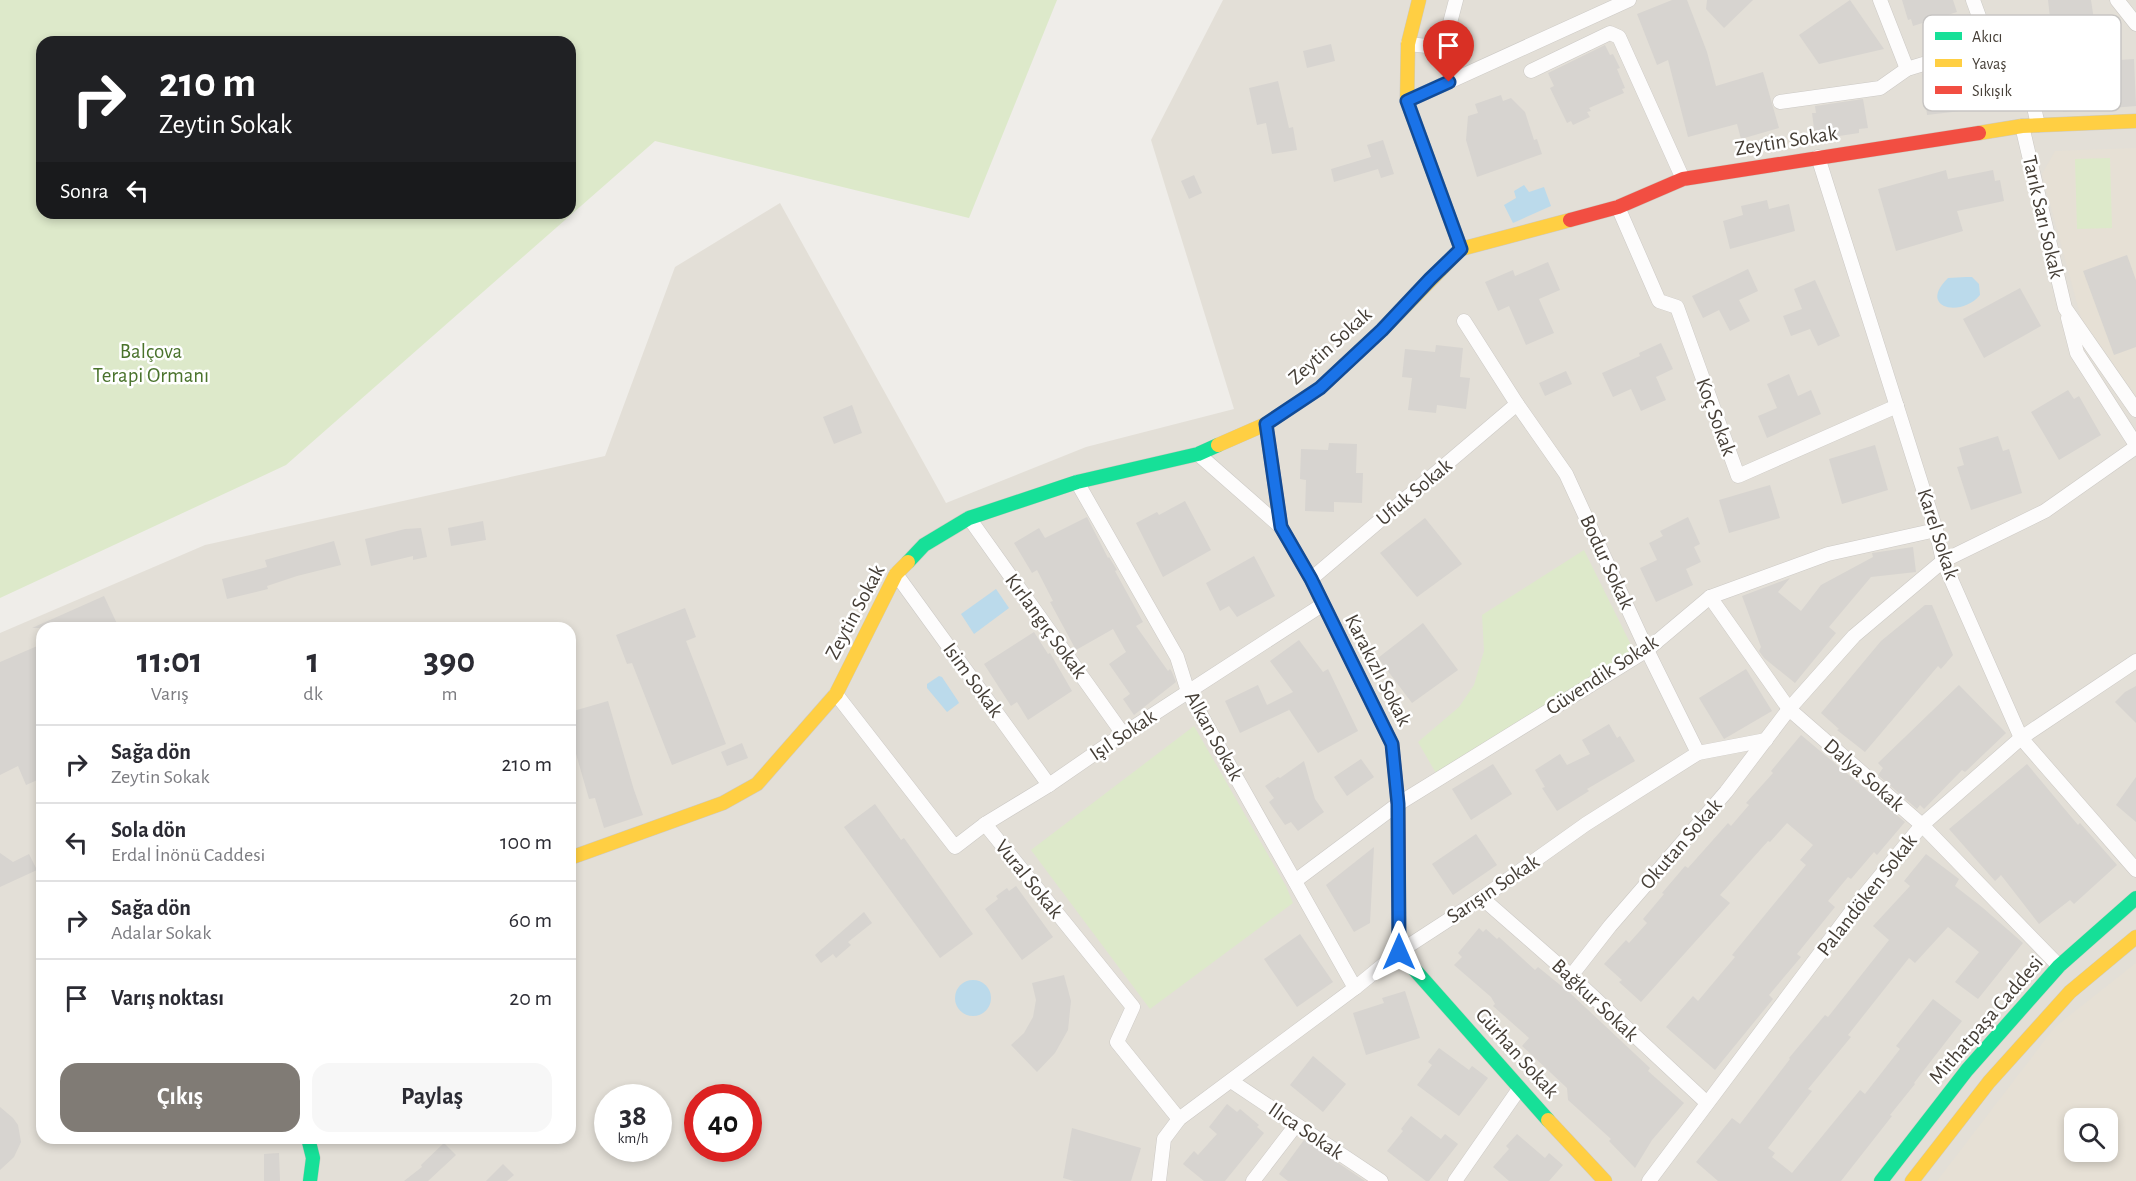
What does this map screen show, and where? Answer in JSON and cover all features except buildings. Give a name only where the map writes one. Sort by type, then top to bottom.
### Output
[{"type":"street","points":[[1419,0],[1408,44],[1407,101],[1461,249]]},
{"type":"street","points":[[1408,44],[1427,46],[1444,42],[1456,0]]},
{"type":"street","points":[[1407,101],[1629,0]]},
{"type":"street","points":[[1880,0],[1907,69]]},
{"type":"street","points":[[1973,0],[1978,15]]},
{"type":"street","points":[[2117,0],[2136,24]]},
{"type":"street","points":[[1530,71],[1610,33],[1615,34],[1683,179]]},
{"type":"street","points":[[1780,102],[1880,88],[1907,69],[1923,64]]},
{"type":"street","points":[[2035,111],[2038,125]]},
{"type":"street","name":"Zeytin Sokak","points":[[576,856],[723,803],[757,784],[836,694],[896,574],[924,545],[969,518],[1077,482],[1198,454],[1266,424],[1320,388],[1382,330],[1461,249],[1618,207],[1683,179],[2022,126],[2136,121]]},
{"type":"street","name":"Tarık Sarı Sokak","points":[[2022,126],[2077,353],[2136,446]]},
{"type":"street","name":"Karel Sokak","points":[[1818,157],[1936,530],[1943,561],[2020,738],[2136,870]]},
{"type":"street","name":"Koç Sokak","points":[[1618,207],[1659,300],[1677,307],[1738,476],[1897,406]]},
{"type":"street","name":"Tarık Sarı Sokak","points":[[2065,308],[2136,410]]},
{"type":"street","name":"Bodur Sokak","points":[[1464,321],[1517,404],[1566,474],[1647,650],[1698,753]]},
{"type":"street","name":"Ufuk Sokak","points":[[1311,579],[1517,404]]},
{"type":"street","name":"Karakızlı Sokak","points":[[1266,424],[1281,527]]},
{"type":"street","name":"Okutan Sokak","points":[[1571,976],[1610,926],[1726,792],[1789,710],[1854,636],[1943,561],[2045,511],[2136,446]]},
{"type":"street","name":"Karakızlı Sokak","points":[[1198,454],[1281,527],[1311,579],[1392,744],[1398,804],[1399,952]]},
{"type":"street","name":"Alkan Sokak","points":[[1077,482],[1177,657],[1188,692],[1355,988]]},
{"type":"street","name":"Kırlangıç Sokak","points":[[969,518],[1122,734]]},
{"type":"street","name":"Güvendik Sokak","points":[[1295,881],[1398,804],[1647,650],[1710,597],[1828,554],[1936,530]]},
{"type":"street","name":"Isim Sokak","points":[[896,574],[1049,785]]},
{"type":"street","name":"Dalya Sokak","points":[[1710,597],[1789,710],[1922,825],[2059,966]]},
{"type":"street","name":"Işıl Sokak","points":[[985,824],[1049,785],[1122,734],[1322,605]]},
{"type":"street","name":"Palandöken Sokak","points":[[1649,1181],[1854,908],[1922,825],[2020,738],[2136,661]]},
{"type":"street","name":"Vural Sokak","points":[[836,694],[955,847],[985,824],[1133,1007],[1117,1042],[1179,1119]]},
{"type":"street","points":[[1698,753],[1766,740]]},
{"type":"street","name":"Sarışın Sokak","points":[[1179,1119],[1355,988],[1399,952],[1482,898],[1586,824],[1698,753]]},
{"type":"street","name":"Bağkur Sokak","points":[[1482,898],[1571,976],[1707,1103]]},
{"type":"street","name":"Mithatpaşa Caddesi","points":[[1881,1181],[1967,1070],[2059,966],[2136,898]]},
{"type":"street","name":"Mithatpaşa Caddesi","points":[[1912,1181],[1989,1082],[2070,992],[2136,937]]},
{"type":"street","name":"Gürhan Sokak","points":[[1399,952],[1519,1089],[1605,1181]]},
{"type":"street","name":"Ilıca Sokak","points":[[1231,1081],[1381,1181]]},
{"type":"street","points":[[1455,1181],[1519,1089]]},
{"type":"street","points":[[1159,1181],[1164,1139],[1179,1119]]},
{"type":"street","points":[[1253,1181],[1296,1125]]},
{"type":"street","points":[[310,1144],[313,1158],[310,1181]]},
{"type":"shaded area","points":[[1223,0],[2136,0],[2136,1181],[0,1181],[0,633],[205,545],[605,456],[675,267],[780,203],[946,503],[1086,447],[1234,409],[1151,140]]},
{"type":"shaded area","points":[[2136,148],[2136,404],[2083,326],[2042,174],[2055,151]]},
{"type":"shaded area","points":[[2136,963],[2136,1181],[1937,1181],[2055,1027]]},
{"type":"green space","name":"Balçova Terapi Ormanı","points":[[0,0],[1057,0],[969,218],[655,141],[576,210],[576,36],[36,36],[36,219],[566,219],[286,465],[0,598]]},
{"type":"green space","points":[[2110,158],[2112,228],[2077,229],[2075,159]]},
{"type":"green space","points":[[1584,550],[1634,651],[1437,775],[1418,742],[1459,707],[1474,685],[1484,651],[1482,615]]},
{"type":"green space","points":[[1194,726],[1286,886],[1293,903],[1150,1009],[1031,850]]},
{"type":"water","points":[[1524,185],[1529,192],[1544,187],[1551,206],[1513,223],[1504,205],[1516,198],[1514,191]]},
{"type":"water","points":[[1972,277],[1979,284],[1980,295],[1972,302],[1953,308],[1939,303],[1937,297],[1940,288],[1948,278]]},
{"type":"water","points":[[996,589],[1009,608],[974,634],[961,614]]},
{"type":"water","points":[[939,676],[942,677],[959,703],[947,712],[927,688],[927,684]]},
{"type":"water","points":[[973,980],[986,985],[991,998],[986,1011],[973,1016],[960,1011],[955,998],[960,985]]},
{"type":"traffic: fast","points":[[908,562],[924,545],[969,518],[1077,482],[1198,454],[1218,445]]},
{"type":"traffic: fast","points":[[1881,1181],[1967,1070],[2059,966],[2136,898]]},
{"type":"traffic: fast","points":[[1399,918],[1399,952],[1548,1120]]},
{"type":"traffic: fast","points":[[310,1144],[313,1158],[310,1181]]},
{"type":"traffic: slow","points":[[1419,0],[1408,44],[1407,101],[1461,249]]},
{"type":"traffic: slow","points":[[1979,133],[2022,126],[2136,121]]},
{"type":"traffic: slow","points":[[1218,445],[1266,424],[1320,388],[1382,330],[1461,249],[1570,220]]},
{"type":"traffic: slow","points":[[576,856],[723,803],[757,784],[836,694],[896,574],[908,562]]},
{"type":"traffic: slow","points":[[1912,1181],[1989,1082],[2070,992],[2136,937]]},
{"type":"traffic: slow","points":[[1548,1120],[1605,1181]]},
{"type":"traffic: jam","points":[[1570,220],[1618,207],[1683,179],[1979,133]]},
{"type":"traffic: jam","points":[[1266,424],[1281,527],[1311,579],[1392,744],[1398,804],[1399,918]]},
{"type":"route","points":[[1399,952],[1398,804],[1392,744],[1311,579],[1281,527],[1266,424],[1320,388],[1382,330],[1461,249],[1407,101],[1449,82]]}]
